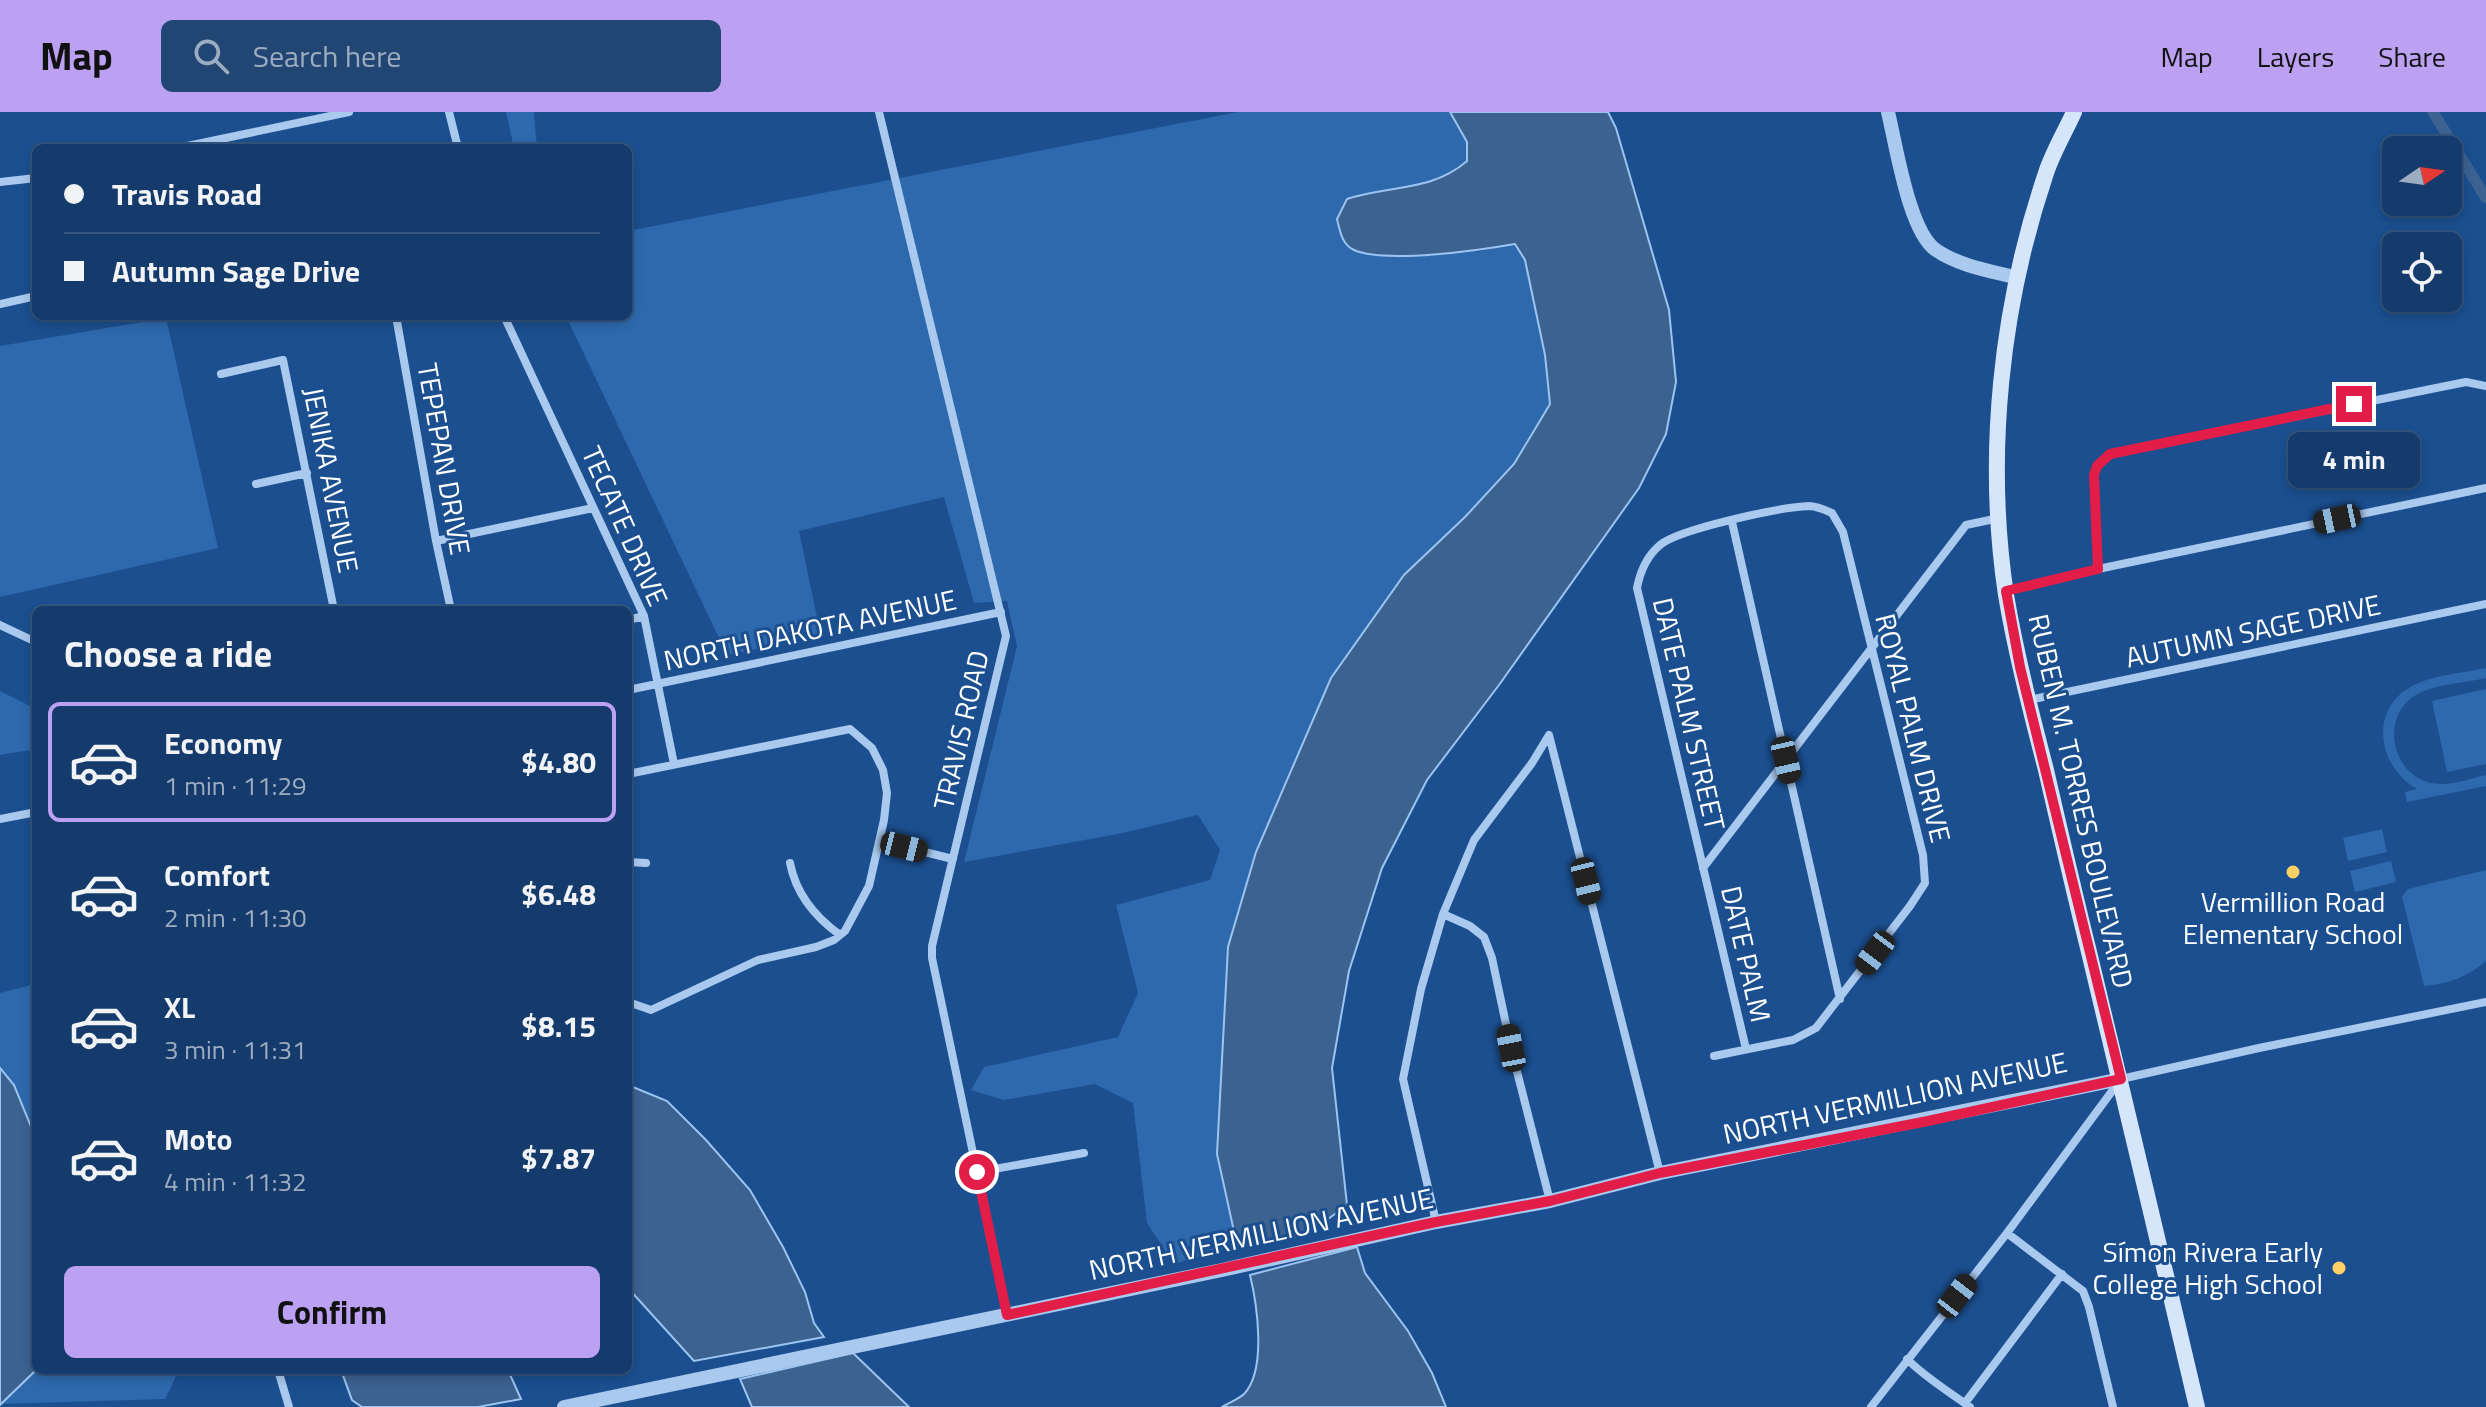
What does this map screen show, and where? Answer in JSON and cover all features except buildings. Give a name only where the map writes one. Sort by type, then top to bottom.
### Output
[{"type":"main road","name":"RUBEN M. TORRES BOULEVARD","points":[[2074,112],[2047,171],[2018,278],[2001,387],[1997,475],[1999,518],[2006,591],[2028,700],[2197,1407]]},
{"type":"street","points":[[197,144],[349,112]]},
{"type":"street","points":[[449,112],[457,144]]},
{"type":"street","name":"TRAVIS ROAD","points":[[879,112],[1006,636],[932,946],[932,958],[1007,1315]]},
{"type":"street","points":[[1888,112],[1913,212],[1921,233],[1932,248],[1949,258],[2018,278]]},
{"type":"street","points":[[0,182],[32,178]]},
{"type":"street","points":[[0,304],[32,297]]},
{"type":"street","name":"TEPEPAN DRIVE","points":[[397,320],[450,606]]},
{"type":"street","name":"TECATE DRIVE","points":[[506,320],[644,616],[674,764]]},
{"type":"street","name":"JENIKA AVENUE","points":[[221,374],[283,360],[333,606]]},
{"type":"street","points":[[2098,569],[2094,475],[2097,466],[2110,454],[2466,382],[2486,386]]},
{"type":"street","points":[[256,484],[307,473]]},
{"type":"street","points":[[2006,591],[2486,488]]},
{"type":"street","name":"ROYAL PALM DRIVE","points":[[1641,570],[1659,546],[1675,536],[1781,510],[1813,506],[1832,513],[1843,532],[1923,855],[1925,883],[1816,1028],[1793,1040],[1714,1056]]},
{"type":"street","points":[[436,541],[593,508]]},
{"type":"street","points":[[1703,868],[1966,525],[1999,518]]},
{"type":"street","points":[[1732,522],[1840,999]]},
{"type":"street","name":"DATE PALM STREET","points":[[1641,570],[1637,588],[1703,868]]},
{"type":"street","name":"AUTUMN SAGE DRIVE","points":[[2028,700],[2486,604]]},
{"type":"street","name":"NORTH DAKOTA AVENUE","points":[[632,689],[1001,612]]},
{"type":"street","points":[[632,619],[644,616]]},
{"type":"street","points":[[0,625],[32,640]]},
{"type":"street","points":[[632,773],[850,729],[872,748],[883,770],[887,793],[869,886],[845,931],[816,947],[758,960],[651,1010],[632,1003]]},
{"type":"street","points":[[1436,1222],[1403,1079],[1421,989],[1443,914],[1474,840],[1532,763],[1549,735],[1660,1173]]},
{"type":"street","points":[[0,819],[32,813]]},
{"type":"street","points":[[880,841],[953,859]]},
{"type":"street","points":[[632,862],[646,863]]},
{"type":"street","points":[[790,863],[803,897],[821,921],[840,935]]},
{"type":"street","name":"DATE PALM","points":[[1703,868],[1746,1049]]},
{"type":"street","points":[[1443,914],[1470,926],[1484,937],[1492,958],[1511,1048],[1550,1201]]},
{"type":"street","name":"NORTH VERMILLION AVENUE","points":[[564,1407],[615,1402],[1436,1222],[1550,1201],[1660,1173],[1928,1121],[2486,1002]]},
{"type":"street","points":[[1871,1407],[2007,1233],[2121,1079]]},
{"type":"street","points":[[977,1172],[1084,1153]]},
{"type":"street","points":[[2007,1233],[2077,1285],[2087,1298],[2113,1407]]},
{"type":"street","points":[[1907,1359],[1927,1378],[1967,1405],[2062,1274]]},
{"type":"street","points":[[279,1374],[289,1407]]},
{"type":"shaded area","points":[[506,112],[534,112],[538,144],[513,144]]},
{"type":"shaded area","points":[[1238,112],[1450,112],[1468,142],[1467,160],[1436,181],[1414,186],[1476,252],[1515,244],[1525,260],[1545,355],[1550,404],[1514,464],[1465,517],[1404,575],[1331,678],[1256,852],[1228,947],[1217,1154],[1237,1245],[1174,1264],[1147,1223],[1133,1103],[1095,1084],[1004,1100],[971,1090],[984,1067],[1118,1037],[1138,993],[1116,905],[1210,880],[1220,850],[1198,815],[1123,833],[964,862],[1017,646],[1007,601],[974,603],[944,497],[799,531],[821,636],[727,655],[568,320],[632,320],[632,230]]},
{"type":"shaded area","points":[[1450,112],[1608,112],[1616,128],[1669,310],[1676,382],[1666,434],[1639,488],[1499,685],[1427,780],[1382,868],[1349,971],[1332,1068],[1347,1205],[1309,1233],[1262,1244],[1237,1245],[1217,1154],[1228,947],[1256,852],[1331,678],[1404,575],[1465,517],[1514,464],[1550,404],[1545,355],[1525,260],[1515,244],[1388,256],[1354,250],[1347,245],[1341,233],[1337,219],[1347,199],[1425,183],[1467,161],[1467,142]]},
{"type":"shaded area","points":[[166,320],[218,548],[0,597],[0,346]]},
{"type":"shaded area","points":[[2486,668],[2486,678],[2440,686],[2414,696],[2403,706],[2394,731],[2400,758],[2418,778],[2444,784],[2486,775],[2486,786],[2407,802],[2405,792],[2417,789],[2394,767],[2387,753],[2383,738],[2389,709],[2398,696],[2420,682]]},
{"type":"shaded area","points":[[2486,689],[2486,764],[2447,772],[2432,701]]},
{"type":"shaded area","points":[[0,691],[32,707],[32,750],[0,755]]},
{"type":"shaded area","points":[[2382,829],[2387,852],[2348,861],[2343,838]]},
{"type":"shaded area","points":[[2391,861],[2396,882],[2355,892],[2350,871]]},
{"type":"shaded area","points":[[2486,870],[2486,961],[2457,979],[2424,986],[2402,897],[2408,889]]},
{"type":"shaded area","points":[[32,985],[32,1129],[14,1085],[0,1068],[0,993]]},
{"type":"shaded area","points":[[0,1068],[14,1085],[32,1129],[32,1374],[0,1405]]},
{"type":"shaded area","points":[[632,1087],[667,1101],[750,1190],[783,1247],[805,1292],[814,1323],[824,1337],[694,1361],[632,1292]]},
{"type":"shaded area","points":[[1357,1247],[1365,1273],[1408,1331],[1432,1373],[1446,1407],[1222,1407],[1244,1394],[1256,1369],[1257,1319],[1250,1275]]},
{"type":"shaded area","points":[[853,1353],[909,1407],[752,1407],[740,1379]]},
{"type":"shaded area","points":[[32,1374],[177,1374],[165,1399],[1,1404]]},
{"type":"shaded area","points":[[342,1374],[510,1374],[521,1399],[478,1407],[362,1407],[352,1400]]},
{"type":"waterway","points":[[2433,112],[2486,198]]},
{"type":"place","name":"Vermillion Road Elementary School","points":[[2293,872]]},
{"type":"place","name":"Símon Rivera Early College High School","points":[[2339,1268]]},
{"type":"route","points":[[977,1172],[1007,1315],[1436,1222],[1550,1201],[1660,1173],[1928,1121],[2121,1079],[2020,667],[2006,591],[2098,569],[2094,475],[2097,466],[2110,454],[2354,404]]}]
